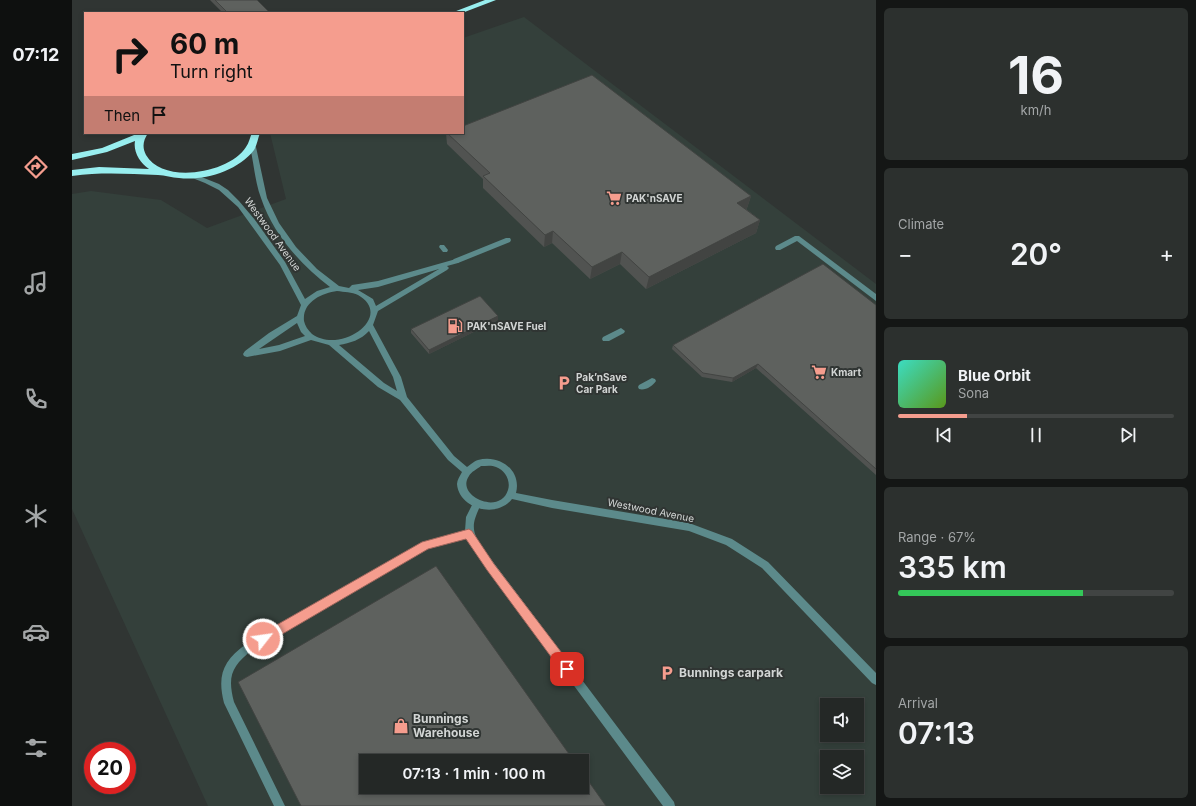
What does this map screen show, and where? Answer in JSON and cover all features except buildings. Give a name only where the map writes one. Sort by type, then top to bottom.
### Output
[{"type":"highway","points":[[458,12],[492,0]]},
{"type":"highway","points":[[72,158],[104,150],[143,134]]},
{"type":"highway","points":[[143,134],[138,146],[140,156],[148,165],[160,172]]},
{"type":"highway","points":[[72,173],[99,170],[160,172],[192,176],[215,172],[246,156],[252,147],[256,134]]},
{"type":"street","name":"Westwood Avenue","points":[[252,147],[258,165],[263,197],[273,220],[311,268],[337,288]]},
{"type":"street","name":"Westwood Avenue","points":[[192,176],[207,181],[231,195],[289,272],[304,304]]},
{"type":"street","points":[[778,248],[797,238],[876,298]]},
{"type":"street","points":[[351,288],[363,293],[372,301],[375,310],[374,321],[370,326],[360,335],[347,341],[332,343],[320,341],[311,337],[301,325],[299,318],[304,304],[313,296],[324,290],[378,284],[456,261],[508,240]]},
{"type":"street","points":[[375,310],[456,261]]},
{"type":"street","points":[[299,318],[272,335],[247,354],[280,348],[311,337]]},
{"type":"street","points":[[370,326],[397,377],[403,398]]},
{"type":"street","points":[[606,338],[621,331]]},
{"type":"street","points":[[332,343],[381,385],[403,398],[451,458],[466,471]]},
{"type":"street","points":[[642,387],[652,381]]},
{"type":"street","points":[[495,462],[503,466],[510,473],[514,488],[505,501],[497,505],[488,506],[477,504],[465,495],[462,488],[462,480],[466,471],[479,463],[495,462]]},
{"type":"street","name":"Westwood Avenue","points":[[510,495],[689,527],[729,542],[765,565],[876,680]]},
{"type":"street","points":[[477,504],[471,513],[469,534],[490,567],[670,806]]},
{"type":"street","points":[[280,806],[229,703],[225,691],[226,675],[235,658],[249,647],[426,545],[469,534]]},
{"type":"shaded area","points":[[524,17],[876,284],[876,806],[208,806],[72,509],[72,194],[91,191],[161,200],[207,228],[286,199],[270,134],[464,134],[464,38]]},
{"type":"place","name":"PAK'nSAVE","points":[[614,198]]},
{"type":"place","name":"PAK'nSAVE Fuel","points":[[455,326]]},
{"type":"place","name":"Kmart","points":[[819,372]]},
{"type":"place","name":"Pak’nSave Car Park","points":[[564,383]]},
{"type":"place","name":"Bunnings carpark","points":[[667,673]]},
{"type":"place","name":"Bunnings Warehouse","points":[[401,726]]},
{"type":"route","points":[[263,639],[426,545],[469,534],[490,567],[567,669]]}]
